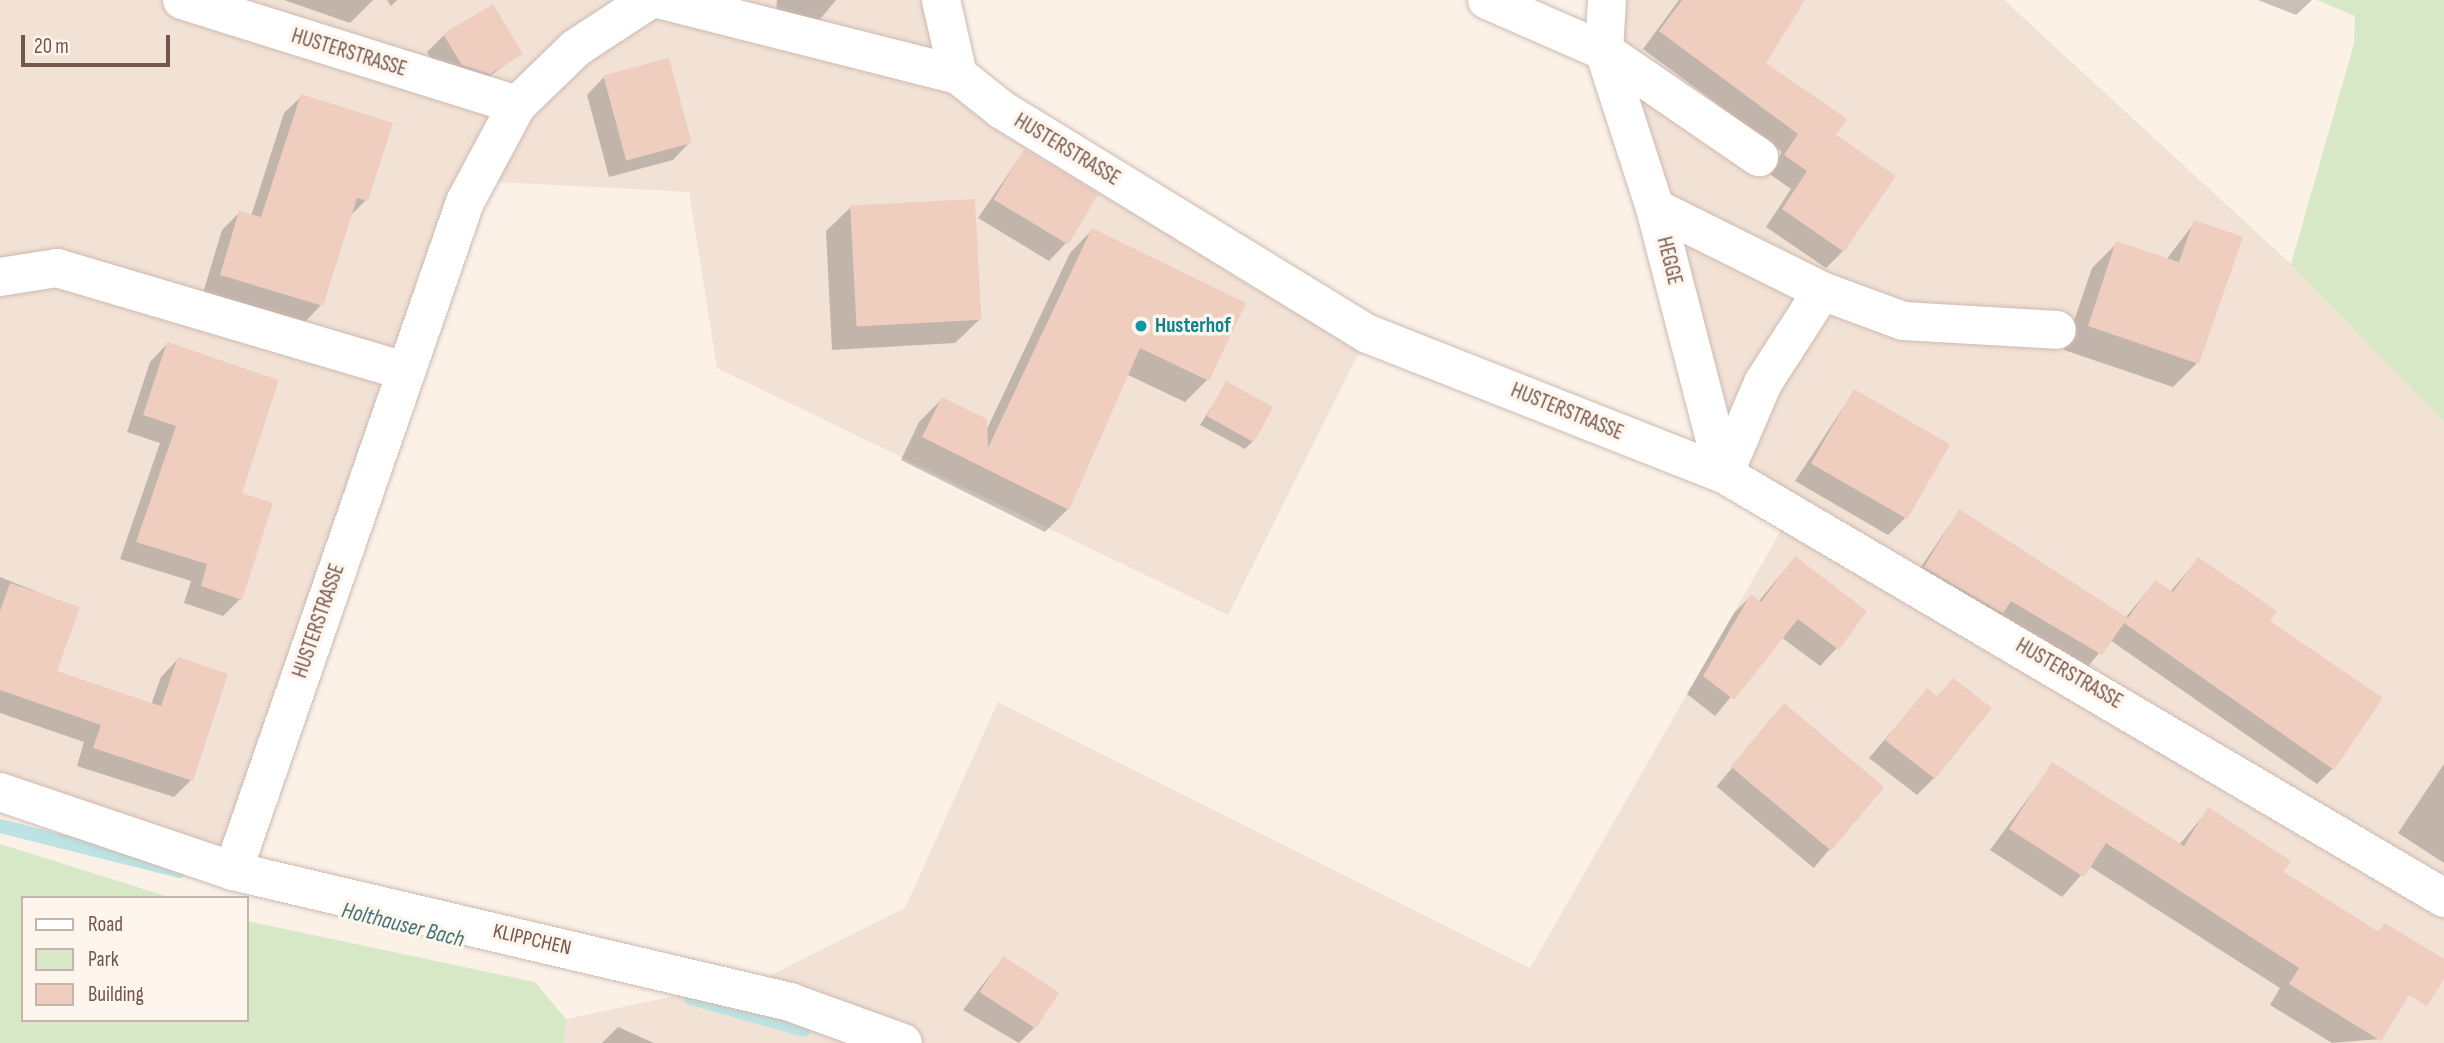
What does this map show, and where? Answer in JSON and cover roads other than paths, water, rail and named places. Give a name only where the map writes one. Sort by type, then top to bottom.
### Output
[{"type":"street","name":"HUSTERSTRASSE","points":[[182,0],[517,105]]},
{"type":"street","name":"HUSTERSTRASSE","points":[[233,871],[465,202],[517,105],[576,48],[649,0]]},
{"type":"street","name":"HUSTERSTRASSE","points":[[662,0],[958,75],[1002,110],[1368,334],[1724,474],[2444,898]]},
{"type":"street","points":[[940,0],[958,75]]},
{"type":"street","points":[[1488,0],[1604,51],[1759,157]]},
{"type":"street","name":"HEGGE","points":[[1607,0],[1604,51],[1656,208],[1724,474]]},
{"type":"street","points":[[1656,208],[1822,291],[1903,321],[2057,330]]},
{"type":"street","points":[[0,277],[57,268],[405,372]]},
{"type":"street","points":[[1724,474],[1763,383],[1822,291]]},
{"type":"street","name":"KLIPPCHEN","points":[[0,792],[233,871],[790,1002],[903,1043]]},
{"type":"waterway","name":"Holthauser Bach","points":[[0,826],[179,871]]},
{"type":"waterway","name":"Holthauser Bach","points":[[691,998],[804,1030]]},
{"type":"place","name":"Husterhof","points":[[1141,326]]}]
